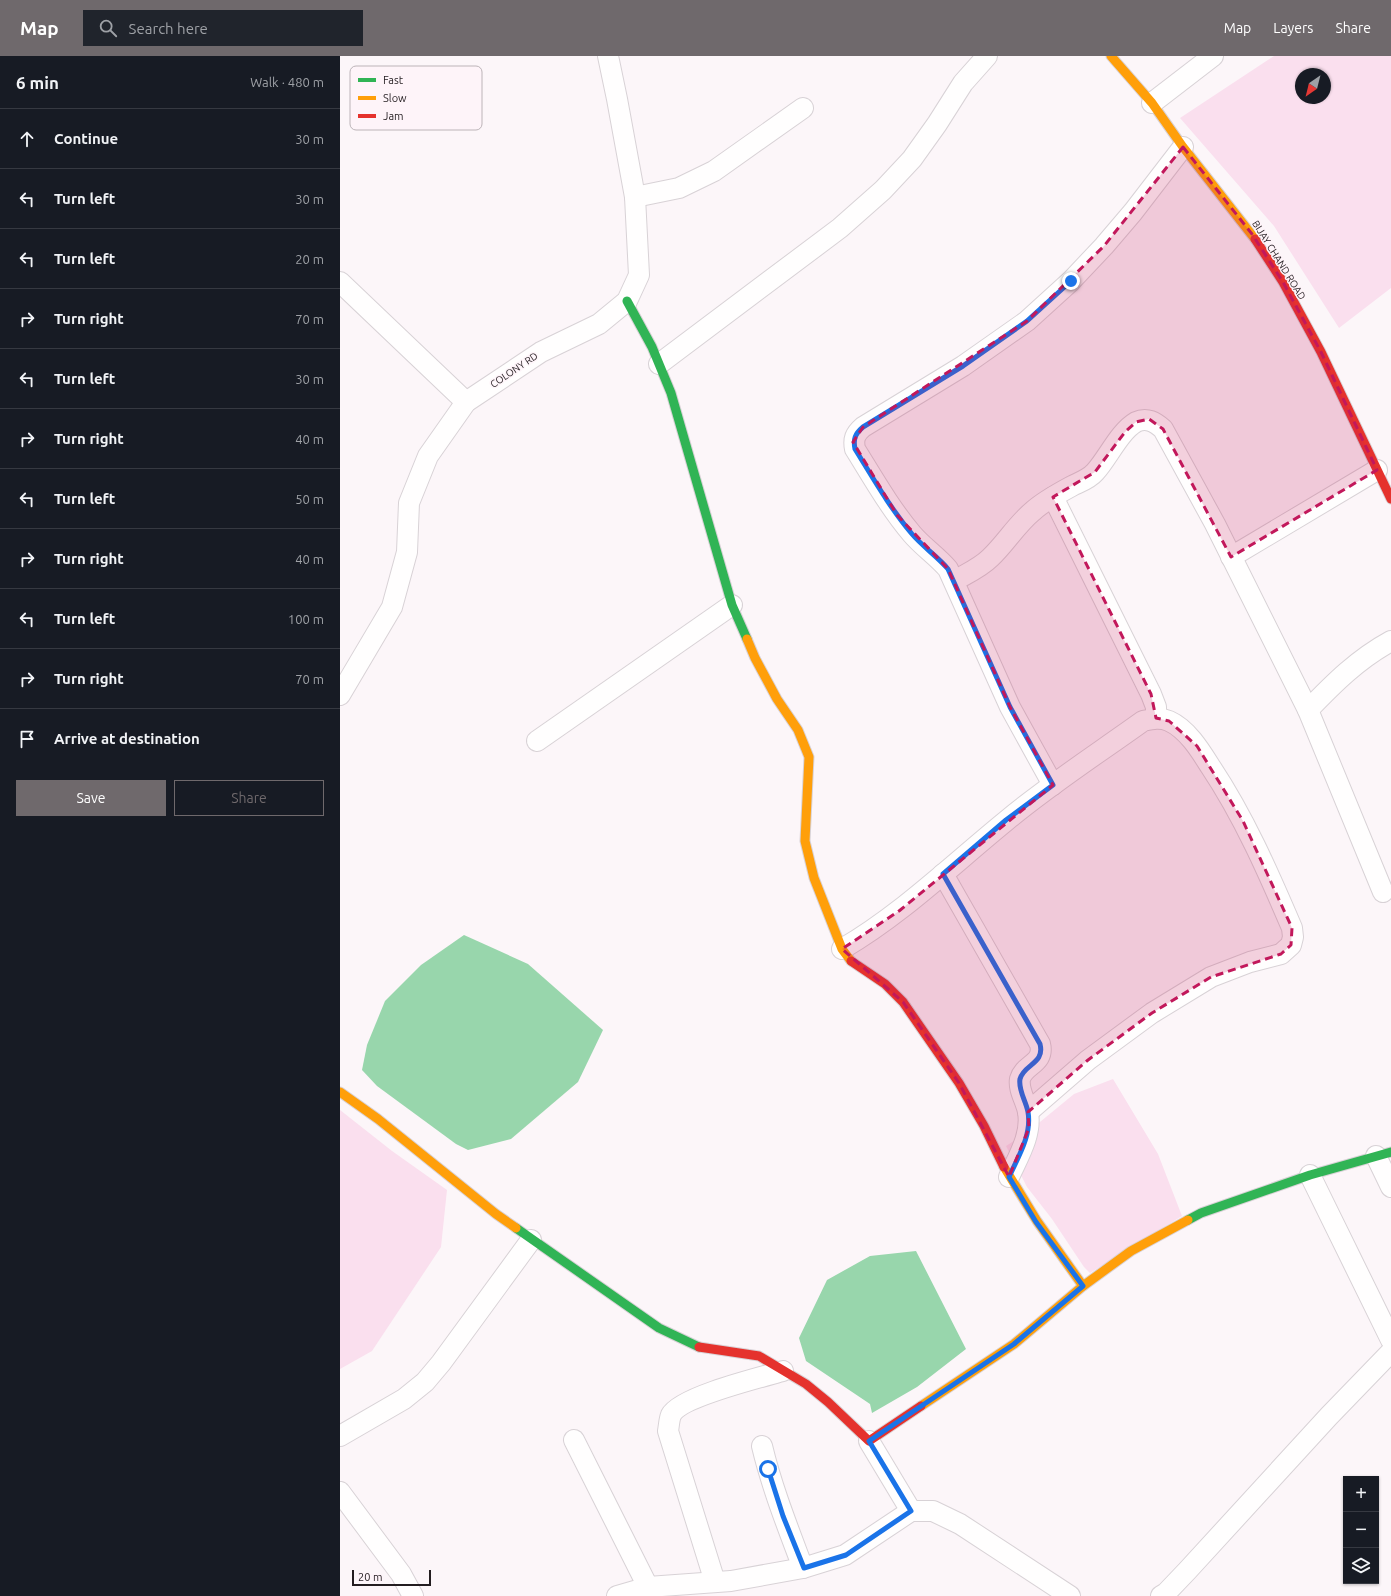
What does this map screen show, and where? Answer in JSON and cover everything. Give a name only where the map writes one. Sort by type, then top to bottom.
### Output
[{"type":"street","name":"COLONY RD","points":[[342,686],[392,607],[408,552],[409,503],[428,456],[466,402],[541,352],[599,324],[627,301],[639,275],[635,197],[608,56]]},
{"type":"street","points":[[659,364],[840,228],[883,190],[912,158],[937,124],[963,83],[987,56]]},
{"type":"street","name":"BIJAY CHAND ROAD","points":[[1111,56],[1152,103],[1184,147],[1252,234],[1283,282],[1321,352],[1391,499]]},
{"type":"street","points":[[1152,103],[1213,56]]},
{"type":"street","points":[[635,197],[679,188],[714,171],[803,108]]},
{"type":"street","points":[[1053,785],[1010,707],[948,569],[913,535],[897,515],[855,449],[853,442],[856,433],[863,427],[963,366],[1027,321],[1071,281],[1104,246],[1184,147]]},
{"type":"street","points":[[340,282],[466,402]]},
{"type":"street","points":[[627,301],[659,364],[671,393],[732,605],[755,658],[777,699],[798,730],[809,757],[805,841],[814,878],[842,949],[850,960],[884,984],[903,1002],[959,1083],[984,1126],[1009,1177],[1036,1222],[1083,1286]]},
{"type":"street","points":[[954,581],[974,570],[990,558],[1017,526],[1034,510],[1053,497],[1085,480],[1095,472],[1125,432],[1136,422],[1149,419],[1156,423],[1163,429],[1212,518],[1308,710],[1383,892]]},
{"type":"street","points":[[1232,557],[1377,470]]},
{"type":"street","points":[[1053,497],[1151,694],[1156,707],[1156,718]]},
{"type":"street","points":[[537,742],[732,605]]},
{"type":"street","points":[[1308,710],[1338,678],[1373,650],[1391,640]]},
{"type":"street","points":[[842,949],[876,928],[943,874],[1006,820],[1143,721],[1156,718],[1169,721],[1182,730],[1197,746],[1243,821],[1265,865],[1292,928],[1293,937],[1291,945],[1281,954],[1250,962],[1211,977],[1152,1013],[1088,1060],[1028,1112]]},
{"type":"street","points":[[943,874],[1040,1044],[1042,1051],[1040,1057],[1020,1077],[1020,1088],[1028,1112],[1028,1128],[1024,1143],[1009,1177]]},
{"type":"street","points":[[340,1092],[378,1118],[496,1214],[531,1240],[659,1328],[698,1347],[759,1356],[806,1384],[828,1402],[869,1441],[911,1511]]},
{"type":"street","points":[[869,1441],[1014,1344],[1083,1286],[1131,1251],[1201,1213],[1310,1175],[1384,1154],[1391,1187]]},
{"type":"street","points":[[1310,1175],[1391,1340]]},
{"type":"street","points":[[340,1436],[404,1399],[425,1382],[441,1363],[531,1240]]},
{"type":"street","points":[[1161,1596],[1166,1593],[1187,1571],[1329,1416],[1391,1352]]},
{"type":"street","points":[[728,1586],[668,1431],[672,1414],[686,1403],[708,1393],[783,1371]]},
{"type":"street","points":[[574,1440],[648,1587]]},
{"type":"street","points":[[762,1446],[783,1516],[804,1568]]},
{"type":"street","points":[[340,1492],[401,1574],[413,1596]]},
{"type":"street","points":[[617,1596],[648,1587],[728,1586],[804,1568],[846,1555],[911,1511],[933,1511],[960,1524],[1070,1596]]},
{"type":"highlighted area","points":[[1183,147],[1252,234],[1283,282],[1321,352],[1377,470],[1231,557],[1163,429],[1149,419],[1136,422],[1125,432],[1095,472],[1053,497],[1151,694],[1156,718],[1169,721],[1197,746],[1243,821],[1292,928],[1291,945],[1281,954],[1211,977],[1152,1013],[1088,1060],[1028,1112],[1029,1128],[1009,1177],[959,1083],[903,1002],[842,949],[899,911],[1053,785],[1010,707],[948,569],[897,515],[853,442],[863,427],[1027,321],[1104,246]]},
{"type":"shaded area","points":[[1274,56],[1391,56],[1391,288],[1339,328],[1274,226],[1180,118]]},
{"type":"shaded area","points":[[464,935],[528,964],[603,1030],[578,1082],[511,1139],[468,1150],[456,1144],[377,1086],[362,1070],[367,1045],[385,1001],[421,965]]},
{"type":"shaded area","points":[[1113,1079],[1158,1154],[1182,1216],[1090,1273],[1084,1267],[1052,1219],[1027,1187],[1006,1146],[1029,1131],[1074,1094]]},
{"type":"shaded area","points":[[340,1110],[392,1151],[447,1190],[441,1247],[372,1351],[340,1369]]},
{"type":"shaded area","points":[[916,1251],[966,1349],[917,1387],[872,1413],[870,1404],[806,1361],[799,1338],[827,1280],[870,1256]]},
{"type":"traffic: fast","points":[[627,301],[652,347],[671,393],[732,605],[747,639]]},
{"type":"traffic: fast","points":[[1188,1220],[1201,1213],[1310,1175],[1391,1152]]},
{"type":"traffic: fast","points":[[516,1228],[659,1328],[699,1347]]},
{"type":"traffic: slow","points":[[1111,56],[1152,103],[1183,147],[1255,239]]},
{"type":"traffic: slow","points":[[747,639],[755,658],[777,699],[798,730],[809,757],[805,841],[814,878],[842,949],[851,961]]},
{"type":"traffic: slow","points":[[340,1092],[378,1119],[496,1214],[516,1228]]},
{"type":"traffic: slow","points":[[1004,1167],[1037,1221],[1083,1286]]},
{"type":"traffic: slow","points":[[921,1406],[1014,1344],[1083,1286],[1131,1251],[1188,1220]]},
{"type":"traffic: jam","points":[[1255,239],[1283,282],[1321,352],[1391,499]]},
{"type":"traffic: jam","points":[[851,961],[885,984],[903,1002],[959,1083],[984,1126],[1004,1167]]},
{"type":"traffic: jam","points":[[699,1347],[759,1356],[806,1384],[828,1402],[869,1441],[921,1406]]},
{"type":"route","points":[[768,1469],[783,1516],[804,1568],[846,1555],[911,1511],[869,1441],[1014,1344],[1083,1286],[1036,1222],[1009,1177],[1024,1143],[1028,1128],[1028,1112],[1021,1092],[1020,1077],[1040,1057],[1042,1051],[1040,1044],[943,874],[1006,820],[1053,785],[1010,707],[948,569],[913,535],[897,515],[855,449],[853,442],[856,433],[863,427],[963,366],[1027,321],[1071,281]]}]
